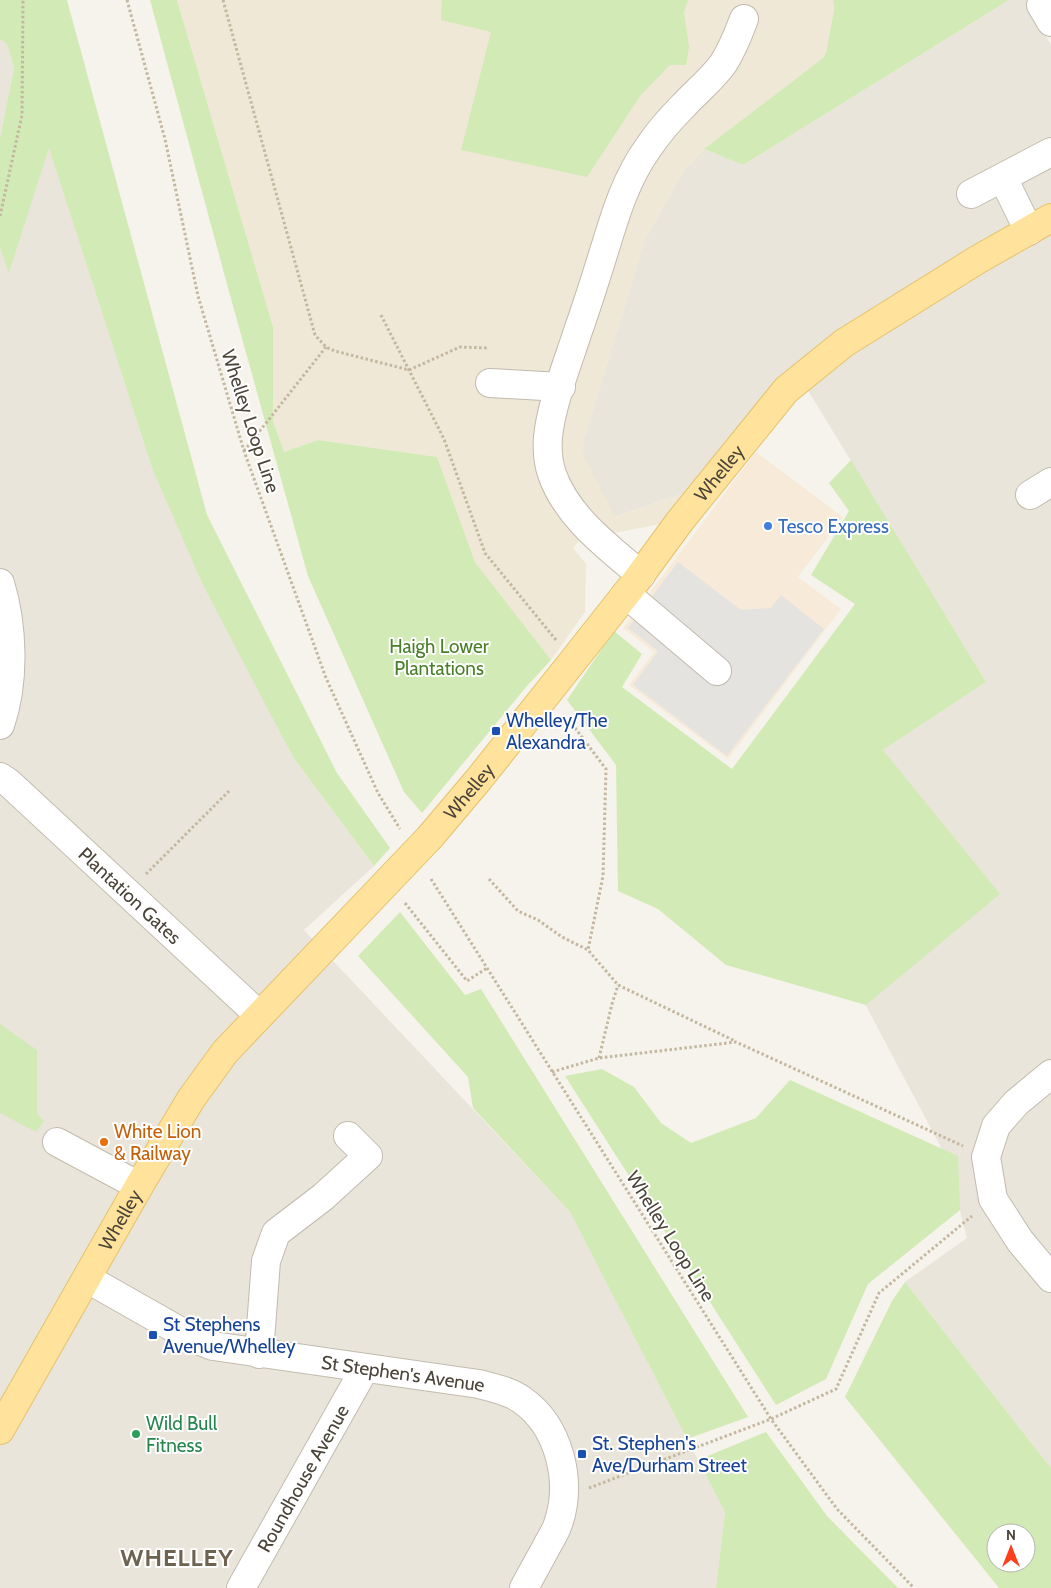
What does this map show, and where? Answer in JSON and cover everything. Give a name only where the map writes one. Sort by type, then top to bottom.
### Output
[{"type":"main road","name":"Whelley","points":[[1,1425],[88,1279],[191,1099],[225,1052],[258,1015],[430,837],[479,779],[634,585],[680,521],[786,390],[844,343],[977,260],[1040,224]]},
{"type":"street","points":[[717,671],[634,585],[601,541],[570,508],[559,492],[552,473],[548,456],[548,436],[561,387],[618,205],[647,149],[664,127],[723,64],[734,44],[744,19]]},
{"type":"street","points":[[971,194],[1051,152]]},
{"type":"street","points":[[1003,178],[1040,224]]},
{"type":"street","points":[[490,383],[561,387]]},
{"type":"street","points":[[0,583],[10,636],[7,698],[0,725]]},
{"type":"street","name":"Plantation Gates","points":[[0,777],[128,892],[258,1015]]},
{"type":"street","points":[[1051,1074],[1016,1103],[996,1126],[986,1157],[993,1199],[1020,1241],[1051,1278]]},
{"type":"street","points":[[259,1354],[266,1261],[276,1233],[323,1197],[375,1162],[348,1136]]},
{"type":"street","points":[[57,1142],[140,1186]]},
{"type":"street","name":"St Stephen's Avenue","points":[[88,1279],[190,1337],[213,1346],[479,1384],[503,1390],[521,1399],[536,1412],[549,1428],[559,1451],[564,1488]]},
{"type":"street","name":"Roundhouse Avenue","points":[[241,1588],[365,1368]]},
{"type":"street","points":[[524,1588],[558,1524],[564,1488]]},
{"type":"path","points":[[0,216],[22,115],[23,0]]},
{"type":"path","name":"Whelley Loop Line","points":[[127,0],[165,140],[198,296],[244,451],[326,678],[378,793],[402,832]]},
{"type":"path","points":[[223,0],[315,335],[326,346],[336,351],[409,370],[460,346],[489,348]]},
{"type":"path","points":[[381,315],[444,440],[485,553],[573,661]]},
{"type":"path","points":[[244,451],[326,346]]},
{"type":"path","points":[[569,720],[606,769],[603,876],[588,950]]},
{"type":"path","points":[[128,892],[229,791]]},
{"type":"path","name":"Whelley Loop Line","points":[[431,879],[771,1420],[837,1509],[914,1588]]},
{"type":"path","points":[[488,879],[518,911],[538,920],[562,937],[588,950],[618,984],[736,1042],[986,1157]]},
{"type":"path","points":[[407,905],[467,981],[487,968]]},
{"type":"path","points":[[600,1058],[618,984]]},
{"type":"path","points":[[552,1072],[600,1058],[736,1042]]},
{"type":"path","points":[[564,1488],[771,1420],[836,1388],[879,1293],[993,1199]]},
{"type":"shaded area","points":[[177,0],[833,0],[834,10],[826,53],[823,58],[704,149],[682,173],[645,239],[584,438],[582,453],[615,517],[691,491],[665,523],[610,534],[594,524],[573,548],[586,564],[585,612],[551,660],[475,562],[437,457],[318,440],[284,452],[273,421],[273,327]]},
{"type":"shaded area","points":[[1009,0],[1026,0],[1051,45],[1051,1468],[905,1282],[967,1238],[946,1157],[863,1000],[883,750],[986,682],[793,366],[691,491],[614,517],[582,453],[584,438],[645,239],[682,173],[704,149],[743,165]]},
{"type":"shaded area","points":[[0,39],[7,43],[14,68],[0,138]]},
{"type":"shaded area","points":[[49,147],[152,468],[293,757],[374,866],[304,930],[570,1212],[725,1512],[716,1588],[0,1588],[0,248],[9,272]]},
{"type":"shaded area","points":[[756,452],[843,517],[798,577],[841,609],[728,759],[629,685],[654,652],[623,628]]},
{"type":"shaded area","points":[[678,562],[741,610],[771,608],[781,595],[824,629],[727,756],[633,685],[658,651],[628,628]]},
{"type":"green space","points":[[0,0],[67,0],[207,515],[337,773],[390,848],[374,866],[293,757],[203,585],[152,468],[49,148],[9,273],[0,248],[0,138],[14,68],[7,44],[0,39]]},
{"type":"green space","name":"Haigh Lower Plantations","points":[[150,0],[177,0],[273,327],[273,421],[284,452],[318,440],[437,457],[475,562],[551,660],[527,686],[422,813],[404,792],[308,576]]},
{"type":"green space","points":[[442,0],[688,0],[684,12],[689,47],[686,65],[670,65],[640,96],[587,177],[461,150],[491,32],[441,20]]},
{"type":"green space","points":[[833,0],[1009,0],[743,165],[704,149],[823,58],[826,53],[834,10]]},
{"type":"green space","points":[[851,460],[986,682],[883,750],[1000,894],[866,1005],[726,965],[658,909],[618,891],[616,765],[567,700],[614,631],[642,654],[622,687],[732,769],[855,604],[811,575],[849,511],[829,483]]},
{"type":"green space","points":[[400,912],[465,995],[481,989],[748,1417],[687,1439],[570,1212],[473,1108],[468,1077],[358,956]]},
{"type":"green space","points":[[0,1024],[37,1050],[37,1114],[44,1121],[36,1132],[0,1113]]},
{"type":"green space","points":[[602,1069],[634,1087],[661,1123],[691,1143],[756,1118],[790,1080],[958,1156],[960,1210],[868,1284],[826,1379],[776,1405],[565,1076]]},
{"type":"green space","points":[[905,1282],[1051,1468],[1051,1588],[999,1588],[987,1573],[1036,1573],[1036,1523],[986,1523],[986,1572],[845,1397],[892,1301]]},
{"type":"green space","points":[[766,1432],[827,1516],[898,1588],[716,1588],[725,1512],[698,1460]]},
{"type":"place","name":"Tesco Express","points":[[768,526]]},
{"type":"place","name":"Whelley/The Alexandra","points":[[496,731]]},
{"type":"place","name":"White Lion & Railway","points":[[104,1142]]},
{"type":"place","name":"St Stephens Avenue/Whelley","points":[[153,1335]]},
{"type":"place","name":"Wild Bull Fitness","points":[[136,1434]]},
{"type":"place","name":"St. Stephen's Ave/Durham Street","points":[[582,1454]]},
{"type":"district","name":"WHELLEY","points":[[177,1558]]}]
